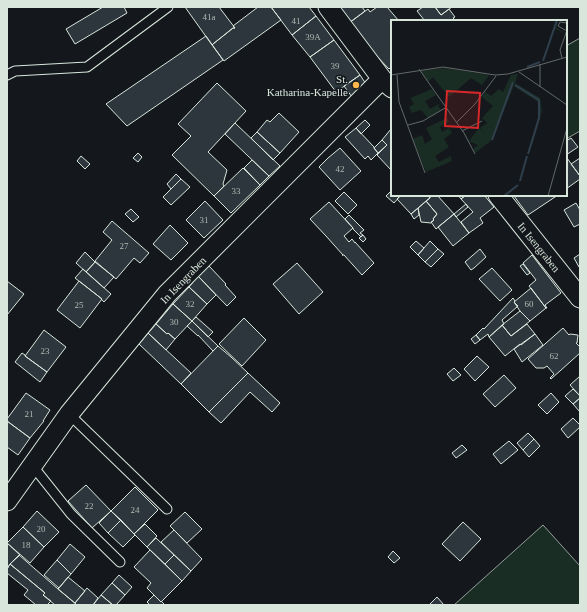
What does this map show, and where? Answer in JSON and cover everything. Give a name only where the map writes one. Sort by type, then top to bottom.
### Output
[{"type":"street","name":"In Isengraben","points":[[7,501],[69,414],[167,294],[387,83],[328,7]]},
{"type":"street","name":"In Isengraben","points":[[499,196],[580,298]]},
{"type":"lane","points":[[7,75],[15,71],[87,66],[168,7]]},
{"type":"lane","points":[[69,414],[167,509]]},
{"type":"lane","points":[[32,465],[71,514],[120,562]]},
{"type":"green space","points":[[580,38],[580,131],[567,138],[567,45]]},
{"type":"green space","points":[[543,525],[580,566],[580,605],[454,605]]},
{"type":"building","points":[[103,7],[124,7],[127,13],[75,44],[66,29]]},
{"type":"building","points":[[185,7],[219,7],[235,28],[212,45]]},
{"type":"building","points":[[258,7],[271,7],[281,20],[224,61],[212,45],[235,28],[233,26]]},
{"type":"building","points":[[271,7],[309,7],[316,16],[292,35]]},
{"type":"building","points":[[337,7],[362,7],[365,11],[349,23]]},
{"type":"building","points":[[377,7],[387,7],[398,20],[391,20],[391,67],[389,69],[369,48],[349,23],[368,9],[370,12]]},
{"type":"building","points":[[423,7],[435,7],[441,15],[449,9],[455,17],[453,20],[424,20],[417,11]]},
{"type":"building","points":[[435,7],[452,7],[441,15]]},
{"type":"building","points":[[316,16],[334,40],[310,57],[292,35]]},
{"type":"building","points":[[206,36],[223,60],[127,126],[106,104]]},
{"type":"building","points":[[334,40],[360,75],[336,92],[310,57]]},
{"type":"building","name":"St. Katharina-Kapelle","points":[[360,75],[366,84],[352,97],[344,86]]},
{"type":"building","points":[[217,83],[246,111],[208,152],[227,170],[223,184],[224,186],[214,196],[172,155],[191,136],[178,124]]},
{"type":"building","points":[[279,113],[299,132],[280,153],[257,132],[267,120],[270,122]]},
{"type":"building","points":[[365,120],[370,125],[361,134],[356,128]]},
{"type":"building","points":[[235,123],[280,166],[269,176],[225,134]]},
{"type":"building","points":[[356,128],[378,153],[371,160],[368,156],[365,159],[345,137]]},
{"type":"building","points":[[391,129],[391,170],[377,155],[387,145],[382,140]]},
{"type":"building","points":[[257,132],[280,153],[273,160],[251,138]]},
{"type":"building","points":[[571,138],[578,147],[567,154],[567,140]]},
{"type":"building","points":[[382,140],[387,145],[378,153],[374,148]]},
{"type":"building","points":[[340,148],[361,171],[340,190],[319,167]]},
{"type":"building","points":[[138,153],[142,157],[138,162],[133,158]]},
{"type":"building","points":[[81,156],[90,164],[85,169],[77,161]]},
{"type":"building","points":[[567,158],[580,176],[580,179],[567,188]]},
{"type":"building","points":[[580,158],[580,176],[571,164]]},
{"type":"building","points":[[252,160],[269,176],[260,185],[244,168]]},
{"type":"building","points":[[243,168],[260,185],[231,213],[214,196]]},
{"type":"building","points":[[176,174],[181,179],[171,189],[167,184]]},
{"type":"building","points":[[181,179],[190,187],[171,205],[163,197]]},
{"type":"building","points":[[391,191],[391,196],[400,196],[394,203],[386,196]]},
{"type":"building","points":[[344,192],[357,205],[348,214],[335,201]]},
{"type":"building","points":[[400,196],[428,196],[430,198],[411,214],[397,199]]},
{"type":"building","points":[[432,196],[438,196],[454,214],[436,229],[431,222],[437,214],[426,201]]},
{"type":"building","points":[[465,196],[485,196],[494,207],[480,218],[483,223],[469,233],[461,222],[473,212],[461,199]]},
{"type":"building","points":[[514,196],[556,196],[528,215]]},
{"type":"building","points":[[205,201],[223,220],[204,238],[186,220]]},
{"type":"building","points":[[426,201],[437,214],[431,223],[421,222],[418,208]]},
{"type":"building","points":[[329,202],[353,228],[344,236],[349,242],[352,239],[374,263],[362,275],[310,219]]},
{"type":"building","points":[[576,203],[580,210],[580,224],[574,227],[564,210]]},
{"type":"building","points":[[466,204],[468,207],[456,217],[454,214]]},
{"type":"building","points":[[418,208],[419,215],[414,219],[411,214]]},
{"type":"building","points":[[131,209],[139,217],[133,222],[125,214]]},
{"type":"building","points":[[454,214],[469,233],[453,246],[438,227]]},
{"type":"building","points":[[349,215],[364,230],[360,233],[363,235],[361,237],[345,219]]},
{"type":"building","points":[[112,221],[149,253],[140,263],[134,258],[116,279],[95,261],[112,240],[103,232]]},
{"type":"building","points":[[170,225],[188,243],[171,260],[153,244]]},
{"type":"building","points":[[363,235],[366,239],[363,242],[359,238]]},
{"type":"building","points":[[416,241],[424,248],[418,255],[410,247]]},
{"type":"building","points":[[430,241],[438,249],[425,262],[418,255]]},
{"type":"building","points":[[438,249],[444,254],[431,267],[425,262]]},
{"type":"building","points":[[480,249],[486,257],[471,270],[465,262]]},
{"type":"building","points":[[85,252],[95,262],[86,272],[76,263]]},
{"type":"building","points":[[580,254],[580,265],[579,267],[574,258]]},
{"type":"building","points":[[532,255],[561,293],[545,305],[547,308],[529,286],[536,280],[523,263]]},
{"type":"building","points":[[95,262],[114,277],[104,288],[86,272]]},
{"type":"building","points":[[297,263],[323,292],[299,314],[273,284]]},
{"type":"building","points":[[523,264],[530,273],[527,275],[520,266]]},
{"type":"building","points":[[209,266],[236,297],[227,306],[198,276]]},
{"type":"building","points":[[492,268],[512,290],[500,301],[479,279]]},
{"type":"building","points":[[83,269],[111,294],[104,302],[75,278]]},
{"type":"building","points":[[198,276],[216,295],[207,304],[189,287]]},
{"type":"building","points":[[7,281],[24,294],[7,315]]},
{"type":"building","points":[[79,281],[102,299],[80,328],[57,310]]},
{"type":"building","points":[[189,287],[207,304],[192,321],[173,304]]},
{"type":"building","points":[[531,288],[546,308],[530,321],[520,311],[514,302]]},
{"type":"building","points":[[513,298],[515,301],[514,302],[518,306],[502,320],[504,324],[489,337],[488,334],[480,340],[476,335],[483,328],[484,329]]},
{"type":"building","points":[[173,304],[192,321],[175,339],[156,324]]},
{"type":"building","points":[[520,311],[530,321],[511,336],[502,325]]},
{"type":"building","points":[[196,317],[213,332],[208,337],[192,321]]},
{"type":"building","points":[[244,318],[266,340],[242,366],[219,344]]},
{"type":"building","points":[[192,321],[218,346],[213,351],[187,326]]},
{"type":"building","points":[[156,324],[175,339],[166,350],[148,333]]},
{"type":"building","points":[[527,324],[535,334],[505,356],[489,337],[502,325],[511,336]]},
{"type":"building","points":[[563,328],[569,335],[578,335],[576,343],[580,347],[580,353],[551,379],[550,378],[554,374],[547,366],[544,368],[536,368],[528,359]]},
{"type":"building","points":[[44,330],[66,347],[47,372],[25,356]]},
{"type":"building","points":[[148,333],[191,373],[181,384],[139,344]]},
{"type":"building","points":[[535,334],[543,345],[522,362],[514,349]]},
{"type":"building","points":[[476,335],[480,340],[475,344],[471,339]]},
{"type":"building","points":[[218,346],[248,373],[209,412],[181,384]]},
{"type":"building","points":[[22,353],[47,372],[40,382],[15,362]]},
{"type":"building","points":[[477,356],[489,367],[475,381],[464,369]]},
{"type":"building","points":[[454,368],[461,375],[453,381],[447,374]]},
{"type":"building","points":[[248,373],[280,403],[272,412],[250,392],[221,423],[209,412]]},
{"type":"building","points":[[504,375],[516,388],[495,407],[483,394]]},
{"type":"building","points":[[580,376],[580,396],[570,385]]},
{"type":"building","points":[[573,389],[580,396],[580,398],[573,404],[565,396]]},
{"type":"building","points":[[26,393],[50,410],[44,421],[30,438],[7,421]]},
{"type":"building","points":[[551,393],[559,402],[547,414],[538,405]]},
{"type":"building","points":[[580,398],[580,412],[573,404]]},
{"type":"building","points":[[573,418],[580,425],[580,427],[568,438],[561,429]]},
{"type":"building","points":[[7,421],[30,438],[18,455],[7,447]]},
{"type":"building","points":[[528,433],[534,439],[523,450],[517,443]]},
{"type":"building","points":[[534,439],[540,446],[529,457],[523,450]]},
{"type":"building","points":[[509,441],[518,450],[501,464],[493,454]]},
{"type":"building","points":[[462,445],[467,450],[456,458],[452,453]]},
{"type":"building","points":[[86,485],[111,511],[92,528],[68,501]]},
{"type":"building","points":[[135,487],[158,510],[134,534],[111,511]]},
{"type":"building","points":[[37,511],[59,532],[44,547],[23,527]]},
{"type":"building","points":[[111,511],[121,520],[108,533],[99,523]]},
{"type":"building","points":[[185,512],[202,529],[187,543],[170,526]]},
{"type":"building","points":[[121,520],[135,535],[123,547],[108,533]]},
{"type":"building","points":[[463,522],[481,539],[460,561],[442,544]]},
{"type":"building","points":[[145,524],[157,536],[147,547],[134,534]]},
{"type":"building","points":[[23,527],[44,547],[30,563],[7,543]]},
{"type":"building","points":[[174,530],[202,559],[191,571],[161,542]]},
{"type":"building","points":[[156,538],[174,555],[165,564],[147,547]]},
{"type":"building","points":[[7,543],[20,555],[10,564],[7,569]]},
{"type":"building","points":[[70,544],[85,557],[71,574],[57,560]]},
{"type":"building","points":[[150,550],[182,581],[161,602],[147,588],[151,583],[134,567]]},
{"type":"building","points":[[393,551],[400,558],[394,563],[388,557]]},
{"type":"building","points":[[19,555],[77,605],[55,605],[43,595],[45,593],[10,564]]},
{"type":"building","points":[[174,555],[191,571],[182,581],[165,564]]},
{"type":"building","points":[[57,560],[71,574],[59,588],[44,575]]},
{"type":"building","points":[[10,564],[45,593],[43,595],[51,601],[47,605],[36,605],[24,595],[28,590],[7,573],[7,569]]},
{"type":"building","points":[[119,575],[132,587],[125,595],[112,583]]},
{"type":"building","points":[[68,577],[85,591],[75,603],[58,589]]},
{"type":"building","points":[[112,583],[125,595],[116,605],[113,605],[101,595]]},
{"type":"building","points":[[87,588],[98,598],[93,605],[77,605],[75,603]]},
{"type":"building","points":[[101,595],[113,605],[93,605]]},
{"type":"building","points":[[154,595],[165,605],[150,605],[147,602]]},
{"type":"building","points":[[437,597],[444,605],[429,605]]},
{"type":"place","name":"St. Katharina-Kapelle","points":[[356,85]]}]
